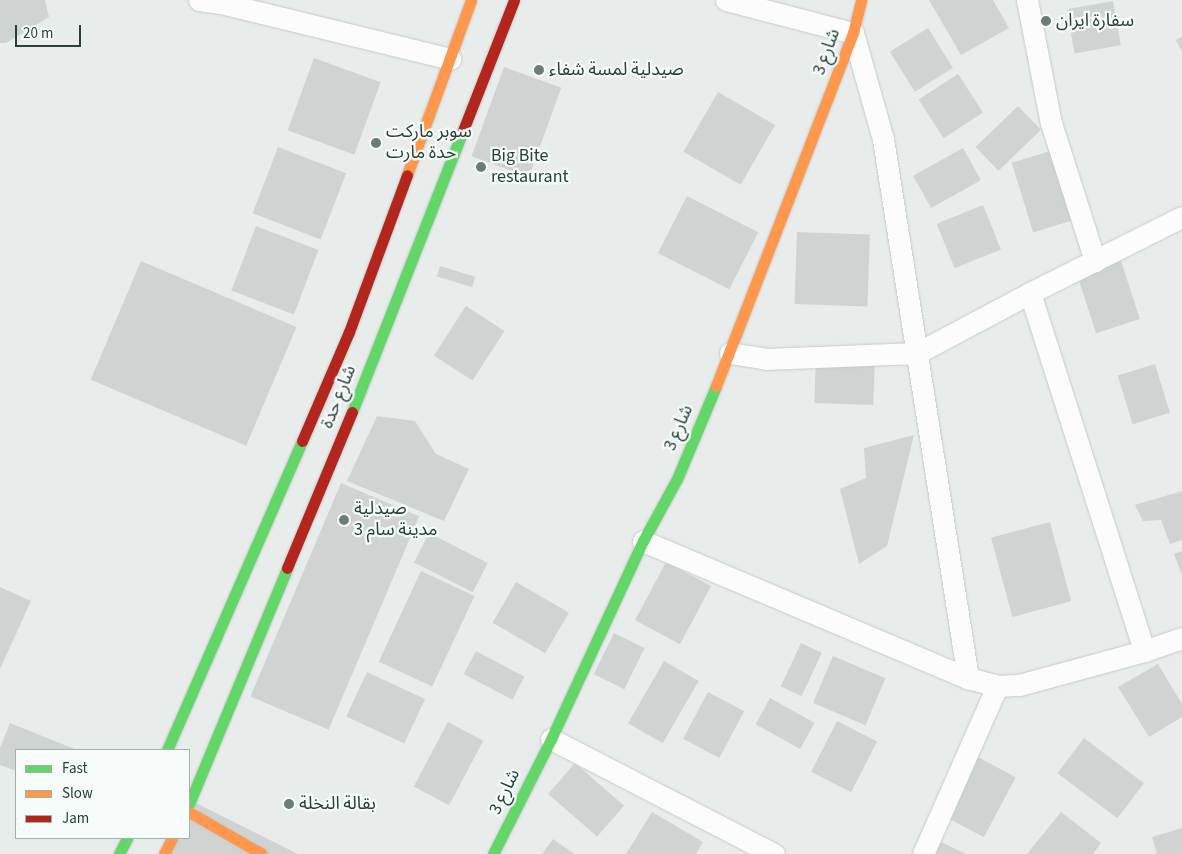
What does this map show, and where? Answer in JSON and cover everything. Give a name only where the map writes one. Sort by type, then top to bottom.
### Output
[{"type":"main road","name":"شارع حدة","points":[[167,749],[349,332],[471,0]]},
{"type":"main road","name":"شارع حدة","points":[[190,802],[384,334],[514,0]]},
{"type":"main road","name":"شارع 3","points":[[493,854],[551,739],[643,541],[677,479],[730,353],[853,33],[861,0]]},
{"type":"main road","points":[[190,813],[262,854]]},
{"type":"main road","points":[[119,854],[126,839]]},
{"type":"main road","points":[[164,854],[172,839]]},
{"type":"street","points":[[199,0],[220,2],[450,59]]},
{"type":"street","points":[[726,0],[853,33],[883,139],[968,678]]},
{"type":"street","points":[[1027,0],[1051,123],[1095,261]]},
{"type":"street","points":[[730,353],[766,359],[917,354],[1030,293],[1182,217]]},
{"type":"street","points":[[1030,293],[1144,651]]},
{"type":"street","points":[[643,541],[968,678],[997,686],[1019,685],[1144,651],[1182,638]]},
{"type":"street","points":[[923,854],[997,686]]},
{"type":"street","points":[[551,739],[774,854]]},
{"type":"building","points":[[0,0],[45,0],[49,17],[6,43],[0,43]]},
{"type":"building","points":[[929,0],[993,0],[1009,28],[961,55]]},
{"type":"building","points":[[1113,1],[1121,45],[1075,53],[1067,9]]},
{"type":"building","points":[[928,28],[953,68],[915,92],[890,52]]},
{"type":"building","points":[[1182,37],[1182,51],[1176,40]]},
{"type":"building","points":[[314,58],[381,82],[354,155],[288,130]]},
{"type":"building","points":[[504,67],[561,88],[529,177],[472,156]]},
{"type":"building","points":[[958,74],[983,113],[944,138],[919,100]]},
{"type":"building","points":[[718,92],[775,125],[741,185],[684,152]]},
{"type":"building","points":[[1018,106],[1041,130],[998,171],[976,147]]},
{"type":"building","points":[[278,147],[346,173],[321,239],[253,213]]},
{"type":"building","points":[[963,148],[981,180],[931,208],[913,176]]},
{"type":"building","points":[[1050,151],[1071,221],[1033,233],[1012,163]]},
{"type":"building","points":[[687,196],[758,232],[729,289],[658,253]]},
{"type":"building","points":[[983,205],[1001,250],[955,268],[937,224]]},
{"type":"building","points":[[256,226],[319,250],[294,314],[231,290]]},
{"type":"building","points":[[797,232],[870,235],[867,307],[794,304]]},
{"type":"building","points":[[141,261],[297,327],[246,446],[91,380]]},
{"type":"building","points":[[1121,261],[1140,319],[1096,333],[1077,275]]},
{"type":"building","points":[[440,266],[475,277],[472,287],[437,277]]},
{"type":"building","points":[[466,306],[505,331],[472,381],[434,355]]},
{"type":"building","points":[[816,355],[875,357],[873,405],[814,403]]},
{"type":"building","points":[[1155,364],[1170,413],[1133,424],[1118,375]]},
{"type":"building","points":[[377,416],[415,421],[436,454],[469,469],[444,521],[347,481]]},
{"type":"building","points":[[914,435],[887,546],[859,564],[840,489],[866,478],[864,448]]},
{"type":"building","points":[[341,483],[419,516],[329,730],[250,697]]},
{"type":"building","points":[[1182,491],[1182,540],[1170,544],[1161,520],[1143,521],[1135,505]]},
{"type":"building","points":[[1050,522],[1071,601],[1012,617],[991,538]]},
{"type":"building","points":[[429,533],[488,563],[473,592],[414,562]]},
{"type":"building","points":[[1182,551],[1182,575],[1174,554]]},
{"type":"building","points":[[666,562],[711,586],[680,644],[635,620]]},
{"type":"building","points":[[421,571],[474,596],[432,687],[379,662]]},
{"type":"building","points":[[516,582],[569,612],[545,653],[492,623]]},
{"type":"building","points":[[0,587],[31,601],[0,669]]},
{"type":"building","points":[[614,633],[645,648],[624,689],[594,674]]},
{"type":"building","points":[[801,643],[822,653],[802,696],[781,687]]},
{"type":"building","points":[[476,651],[525,677],[512,700],[464,674]]},
{"type":"building","points":[[833,656],[885,678],[866,725],[813,703]]},
{"type":"building","points":[[664,661],[699,681],[663,743],[628,723]]},
{"type":"building","points":[[1158,664],[1182,704],[1182,717],[1149,737],[1118,687]]},
{"type":"building","points":[[367,672],[425,699],[404,743],[346,716]]},
{"type":"building","points":[[708,692],[744,711],[719,758],[683,739]]},
{"type":"building","points":[[770,698],[815,723],[800,749],[755,724]]},
{"type":"building","points":[[837,721],[877,741],[851,792],[811,772]]},
{"type":"building","points":[[448,722],[483,741],[449,805],[414,786]]},
{"type":"building","points":[[10,723],[75,749],[15,749],[15,771],[0,765],[0,748]]},
{"type":"building","points":[[1084,738],[1144,783],[1117,818],[1058,773]]},
{"type":"building","points":[[976,756],[1016,777],[984,837],[944,816]]},
{"type":"building","points":[[575,763],[624,806],[597,837],[548,794]]},
{"type":"building","points":[[194,802],[298,854],[167,854],[174,839],[190,839],[190,810]]},
{"type":"building","points":[[652,812],[703,842],[696,854],[626,854]]},
{"type":"building","points":[[1061,812],[1101,843],[1093,854],[1027,854]]},
{"type":"building","points":[[1182,828],[1182,854],[1157,854],[1152,837]]},
{"type":"building","points":[[553,839],[574,854],[542,854]]},
{"type":"building","points":[[941,842],[966,854],[935,854]]},
{"type":"traffic: fast","points":[[352,412],[462,133]]},
{"type":"traffic: fast","points":[[493,854],[551,739],[643,541],[677,479],[716,386]]},
{"type":"traffic: fast","points":[[167,749],[302,441]]},
{"type":"traffic: fast","points":[[190,802],[287,568]]},
{"type":"traffic: fast","points":[[119,854],[126,839]]},
{"type":"traffic: slow","points":[[407,175],[471,0]]},
{"type":"traffic: slow","points":[[716,386],[853,33],[861,0]]},
{"type":"traffic: slow","points":[[190,813],[262,854]]},
{"type":"traffic: slow","points":[[164,854],[172,839]]},
{"type":"traffic: jam","points":[[462,133],[514,0]]},
{"type":"traffic: jam","points":[[302,441],[349,332],[407,175]]},
{"type":"traffic: jam","points":[[287,568],[352,412]]},
{"type":"place","name":"سفارة ايران","points":[[1046,21]]},
{"type":"place","name":"صيدلية لمسة شفاء","points":[[539,70]]},
{"type":"place","name":"سوبر ماركت حدة مارت","points":[[376,143]]},
{"type":"place","name":"Big Bite restaurant","points":[[481,167]]},
{"type":"place","name":"صيدلية مدينة سام 3","points":[[344,520]]},
{"type":"place","name":"بقالة النخلة","points":[[289,804]]}]
